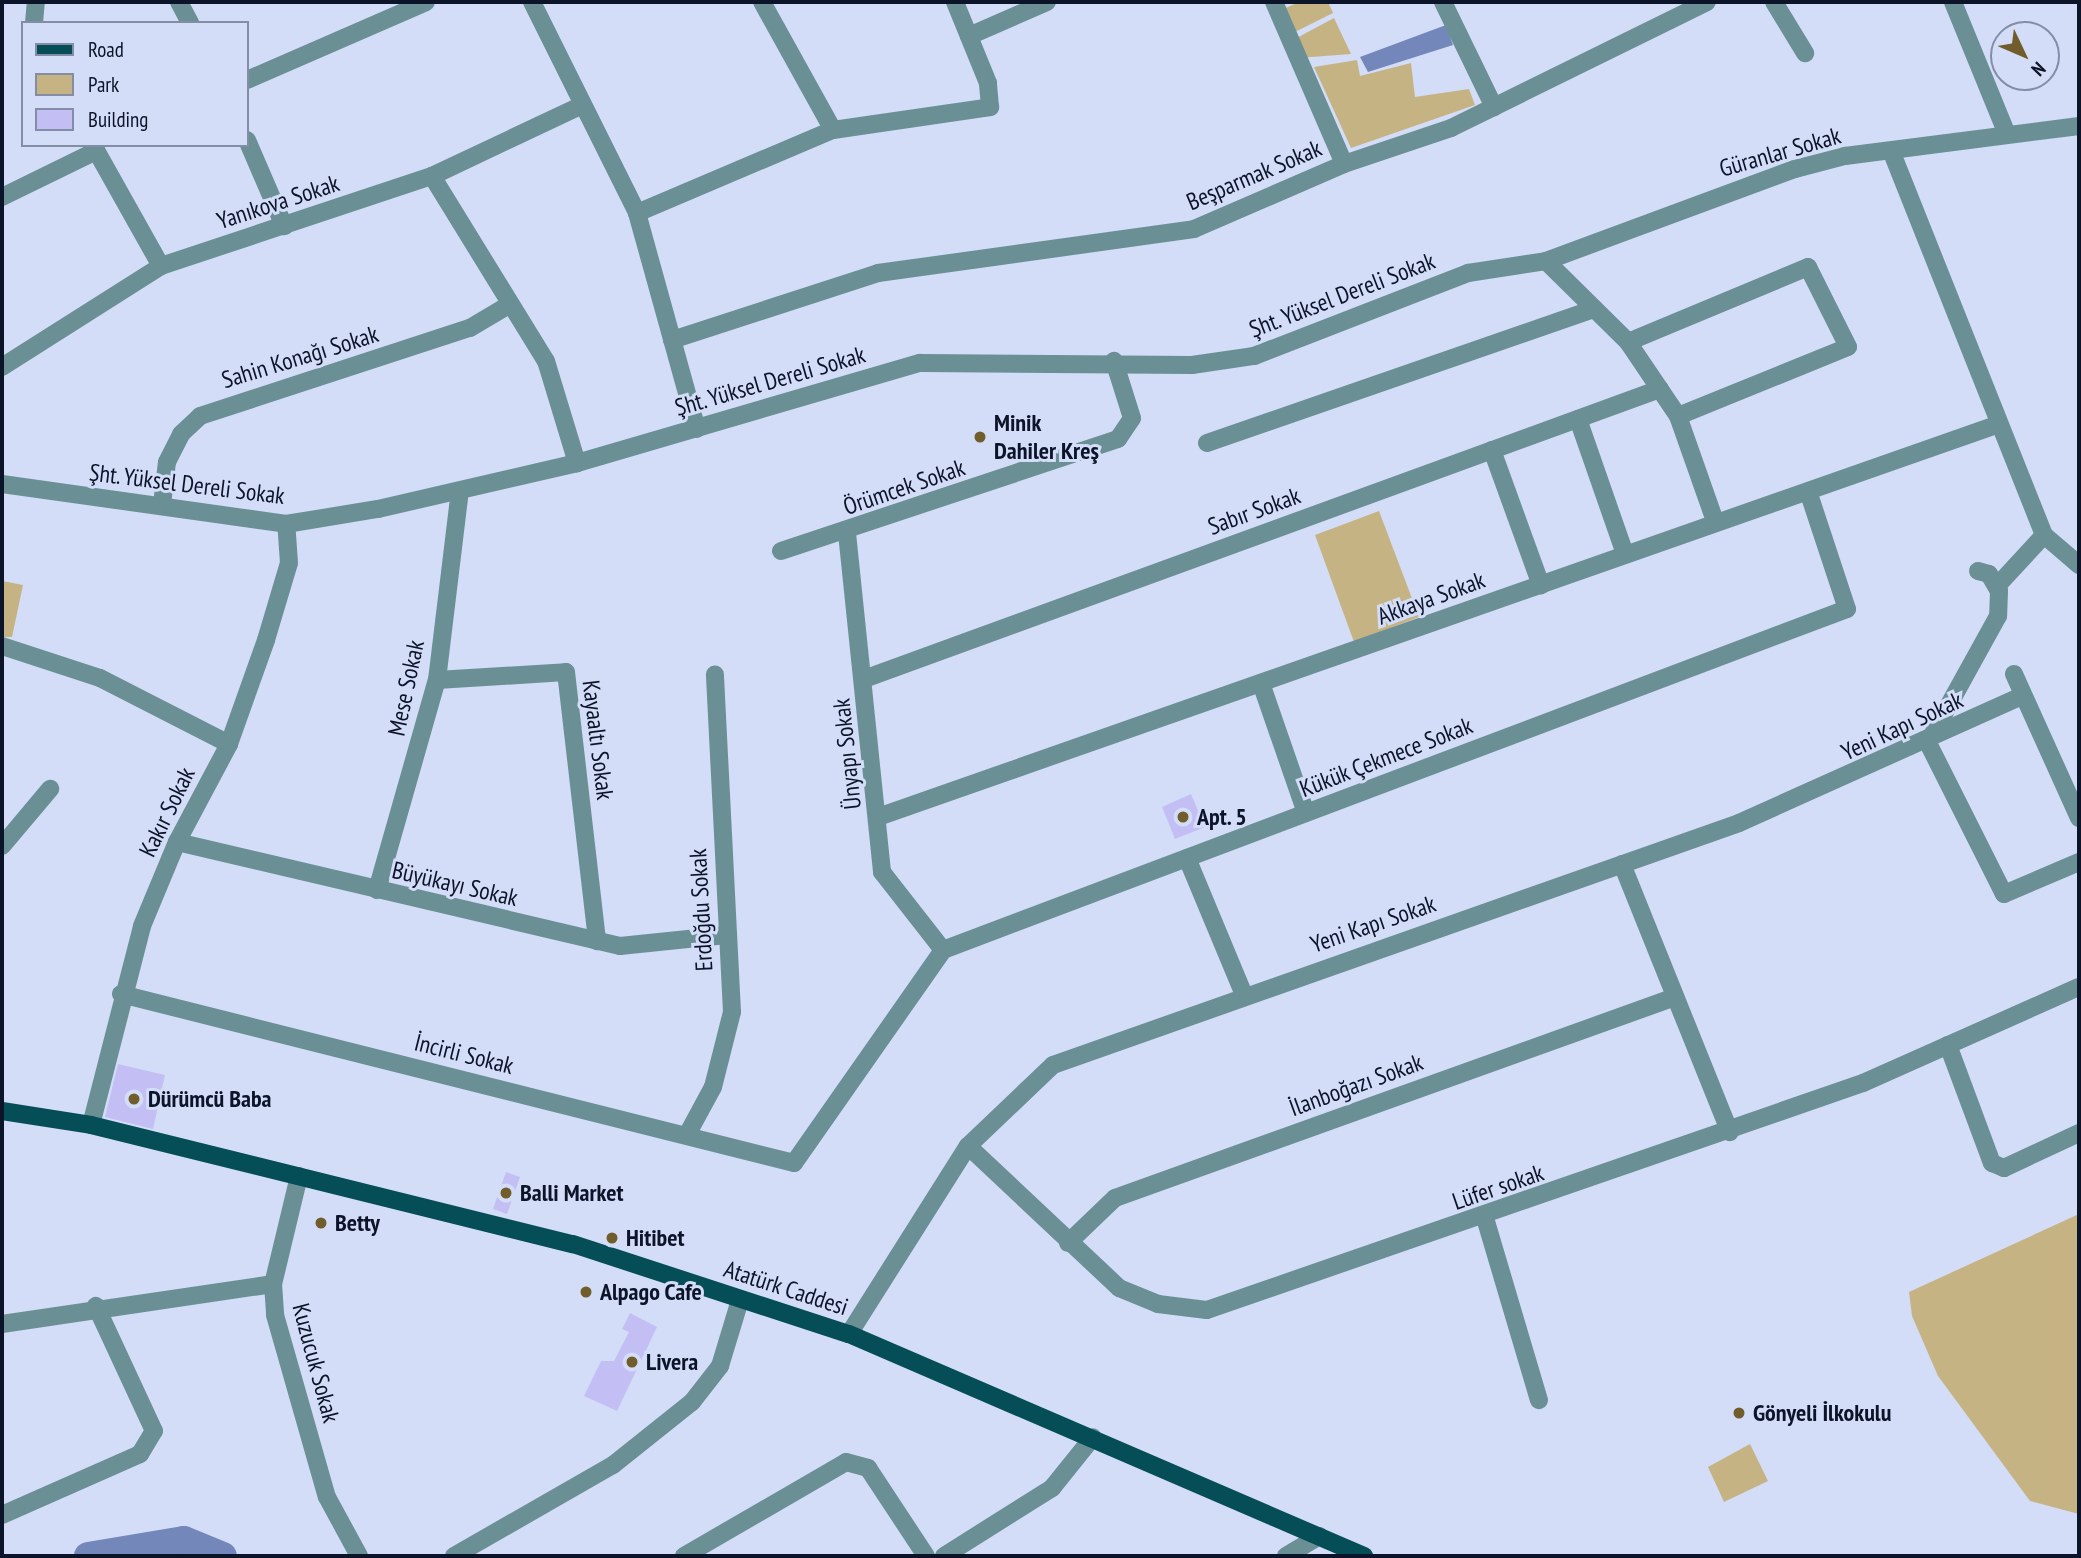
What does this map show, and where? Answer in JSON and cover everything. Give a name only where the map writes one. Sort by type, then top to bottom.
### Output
[{"type":"main road","name":"Atatürk Caddesi","points":[[2,1111],[90,1125],[573,1244],[849,1334],[1364,1556]]},
{"type":"street","points":[[34,21],[36,2]]},
{"type":"street","points":[[179,2],[189,21]]},
{"type":"street","points":[[248,80],[426,2]]},
{"type":"street","points":[[532,2],[637,213],[698,429]]},
{"type":"street","points":[[762,2],[833,130]]},
{"type":"street","points":[[637,213],[833,130],[990,107],[969,36],[954,2]]},
{"type":"street","points":[[969,36],[1047,2]]},
{"type":"street","points":[[1274,2],[1344,163]]},
{"type":"street","points":[[1443,2],[1494,107]]},
{"type":"street","name":"Beşparmak Sokak","points":[[672,340],[878,273],[1194,229],[1344,163],[1494,107],[1707,2]]},
{"type":"street","points":[[1774,2],[1805,52]]},
{"type":"street","points":[[1953,2],[2006,132]]},
{"type":"street","name":"Yanıkova Sokak","points":[[2,367],[161,266],[432,176],[582,105]]},
{"type":"street","name":"Güranlar Sokak","points":[[1546,261],[1795,169],[2006,132],[2079,126]]},
{"type":"street","points":[[248,141],[284,226]]},
{"type":"street","points":[[2,197],[94,148],[161,266]]},
{"type":"street","points":[[1892,153],[2044,535],[2079,565]]},
{"type":"street","points":[[432,176],[507,306],[546,361],[577,463]]},
{"type":"street","points":[[1546,261],[1628,342],[1678,416],[1715,521]]},
{"type":"street","name":"Şht. Yüksel Dereli Sokak","points":[[2,484],[286,524],[460,491],[577,463],[920,363],[1114,361],[1192,365],[1254,356],[1468,273],[1546,261]]},
{"type":"street","points":[[1628,342],[1808,267],[1848,346],[1678,416]]},
{"type":"street","name":"Sahin Konağı Sokak","points":[[162,505],[167,462],[181,434],[200,416],[470,328],[507,306]]},
{"type":"street","points":[[1207,443],[1595,309]]},
{"type":"street","name":"Örümcek Sokak","points":[[781,551],[848,533],[1118,439],[1132,418],[1114,361]]},
{"type":"street","name":"Sabır Sokak","points":[[864,679],[1660,389]]},
{"type":"street","points":[[1578,419],[1625,554]]},
{"type":"street","name":"Akkaya Sokak","points":[[878,817],[1262,686],[1715,521],[1999,424]]},
{"type":"street","points":[[1492,450],[1541,584]]},
{"type":"street","name":"Mese Sokak","points":[[377,890],[437,680],[460,491]]},
{"type":"street","name":"Kükük Çekmece Sokak","points":[[943,950],[1847,609],[1808,491]]},
{"type":"street","name":"Kakır Sokak","points":[[90,1125],[121,994],[177,842],[229,744],[289,563],[286,524]]},
{"type":"street","name":"Ünyapı Sokak","points":[[848,533],[882,873],[898,901],[943,950]]},
{"type":"street","points":[[1997,586],[2044,535]]},
{"type":"street","points":[[1978,571],[1989,574],[1997,586],[1998,616],[1928,743],[2004,894],[2079,862]]},
{"type":"street","points":[[2,646],[100,678],[229,744]]},
{"type":"street","name":"Kayaaltı Sokak","points":[[437,680],[566,672],[597,941]]},
{"type":"street","name":"Erdoğdu Sokak","points":[[687,1135],[721,1063],[732,1012],[726,935],[715,674]]},
{"type":"street","points":[[2014,674],[2079,818]]},
{"type":"street","points":[[1262,686],[1306,813]]},
{"type":"street","name":"Yeni Kapı Sokak","points":[[849,1334],[968,1146],[1053,1065],[1244,995],[1739,823],[1928,743],[2022,696]]},
{"type":"street","points":[[2,846],[50,789]]},
{"type":"street","name":"Büyükayı Sokak","points":[[177,842],[620,946],[726,935]]},
{"type":"street","points":[[1187,858],[1244,995]]},
{"type":"street","points":[[1622,864],[1730,1132]]},
{"type":"street","name":"İncirli Sokak","points":[[121,994],[794,1163],[943,950]]},
{"type":"street","name":"Lüfer sokak","points":[[968,1146],[1068,1243],[1119,1288],[1158,1304],[1207,1310],[1485,1218],[1730,1132],[1948,1045],[2079,987]]},
{"type":"street","name":"İlanboğazı Sokak","points":[[1068,1243],[1115,1198],[1675,997]]},
{"type":"street","points":[[1948,1045],[1992,1163],[2004,1168],[2079,1133]]},
{"type":"street","name":"Kuzucuk Sokak","points":[[299,1176],[273,1284],[275,1315],[327,1497],[359,1556]]},
{"type":"street","points":[[1485,1218],[1539,1400]]},
{"type":"street","points":[[2,1324],[96,1306],[273,1284]]},
{"type":"street","points":[[454,1556],[613,1465],[692,1402],[720,1366],[740,1300]]},
{"type":"street","points":[[2,1515],[140,1454],[154,1431],[96,1306]]},
{"type":"street","points":[[944,1556],[1052,1488],[1093,1437]]},
{"type":"street","points":[[684,1556],[846,1462],[868,1468],[926,1556]]},
{"type":"street","points":[[1286,1556],[1318,1536]]},
{"type":"green space","points":[[1299,2],[1328,2],[1333,13],[1289,35],[1279,11]]},
{"type":"green space","points":[[1334,18],[1351,54],[1298,58],[1291,41]]},
{"type":"green space","points":[[1357,60],[1360,76],[1411,63],[1415,97],[1469,89],[1475,105],[1351,148],[1314,67]]},
{"type":"green space","points":[[1379,511],[1419,617],[1354,642],[1315,535]]},
{"type":"green space","points":[[2,581],[23,585],[12,637],[2,637]]},
{"type":"green space","points":[[2079,1214],[2079,1514],[2030,1501],[1938,1376],[1912,1316],[1909,1292]]},
{"type":"green space","points":[[1750,1444],[1768,1481],[1724,1502],[1708,1467]]},
{"type":"water","points":[[1446,25],[1453,45],[1368,72],[1360,57]]},
{"type":"building","name":"Apt. 5","points":[[1191,794],[1205,827],[1175,839],[1162,807]]},
{"type":"building","name":"Dürümcü Baba","points":[[118,1064],[165,1075],[153,1129],[105,1117]]},
{"type":"building","name":"Balli Market","points":[[506,1172],[520,1177],[507,1214],[493,1209]]},
{"type":"building","name":"Livera","points":[[630,1313],[657,1327],[617,1411],[584,1396],[601,1361],[614,1361],[629,1332],[622,1329]]},
{"type":"waterway","points":[[88,1556],[184,1540],[223,1556]]},
{"type":"place","name":"Minik Dahiler Kreş","points":[[980,437]]},
{"type":"place","name":"Apt. 5","points":[[1183,817]]},
{"type":"place","name":"Dürümcü Baba","points":[[134,1099]]},
{"type":"place","name":"Balli Market","points":[[506,1193]]},
{"type":"place","name":"Betty","points":[[321,1223]]},
{"type":"place","name":"Hitibet","points":[[612,1238]]},
{"type":"place","name":"Alpago Cafe","points":[[586,1292]]},
{"type":"place","name":"Livera","points":[[632,1362]]},
{"type":"place","name":"Gönyeli İlkokulu","points":[[1739,1413]]}]
